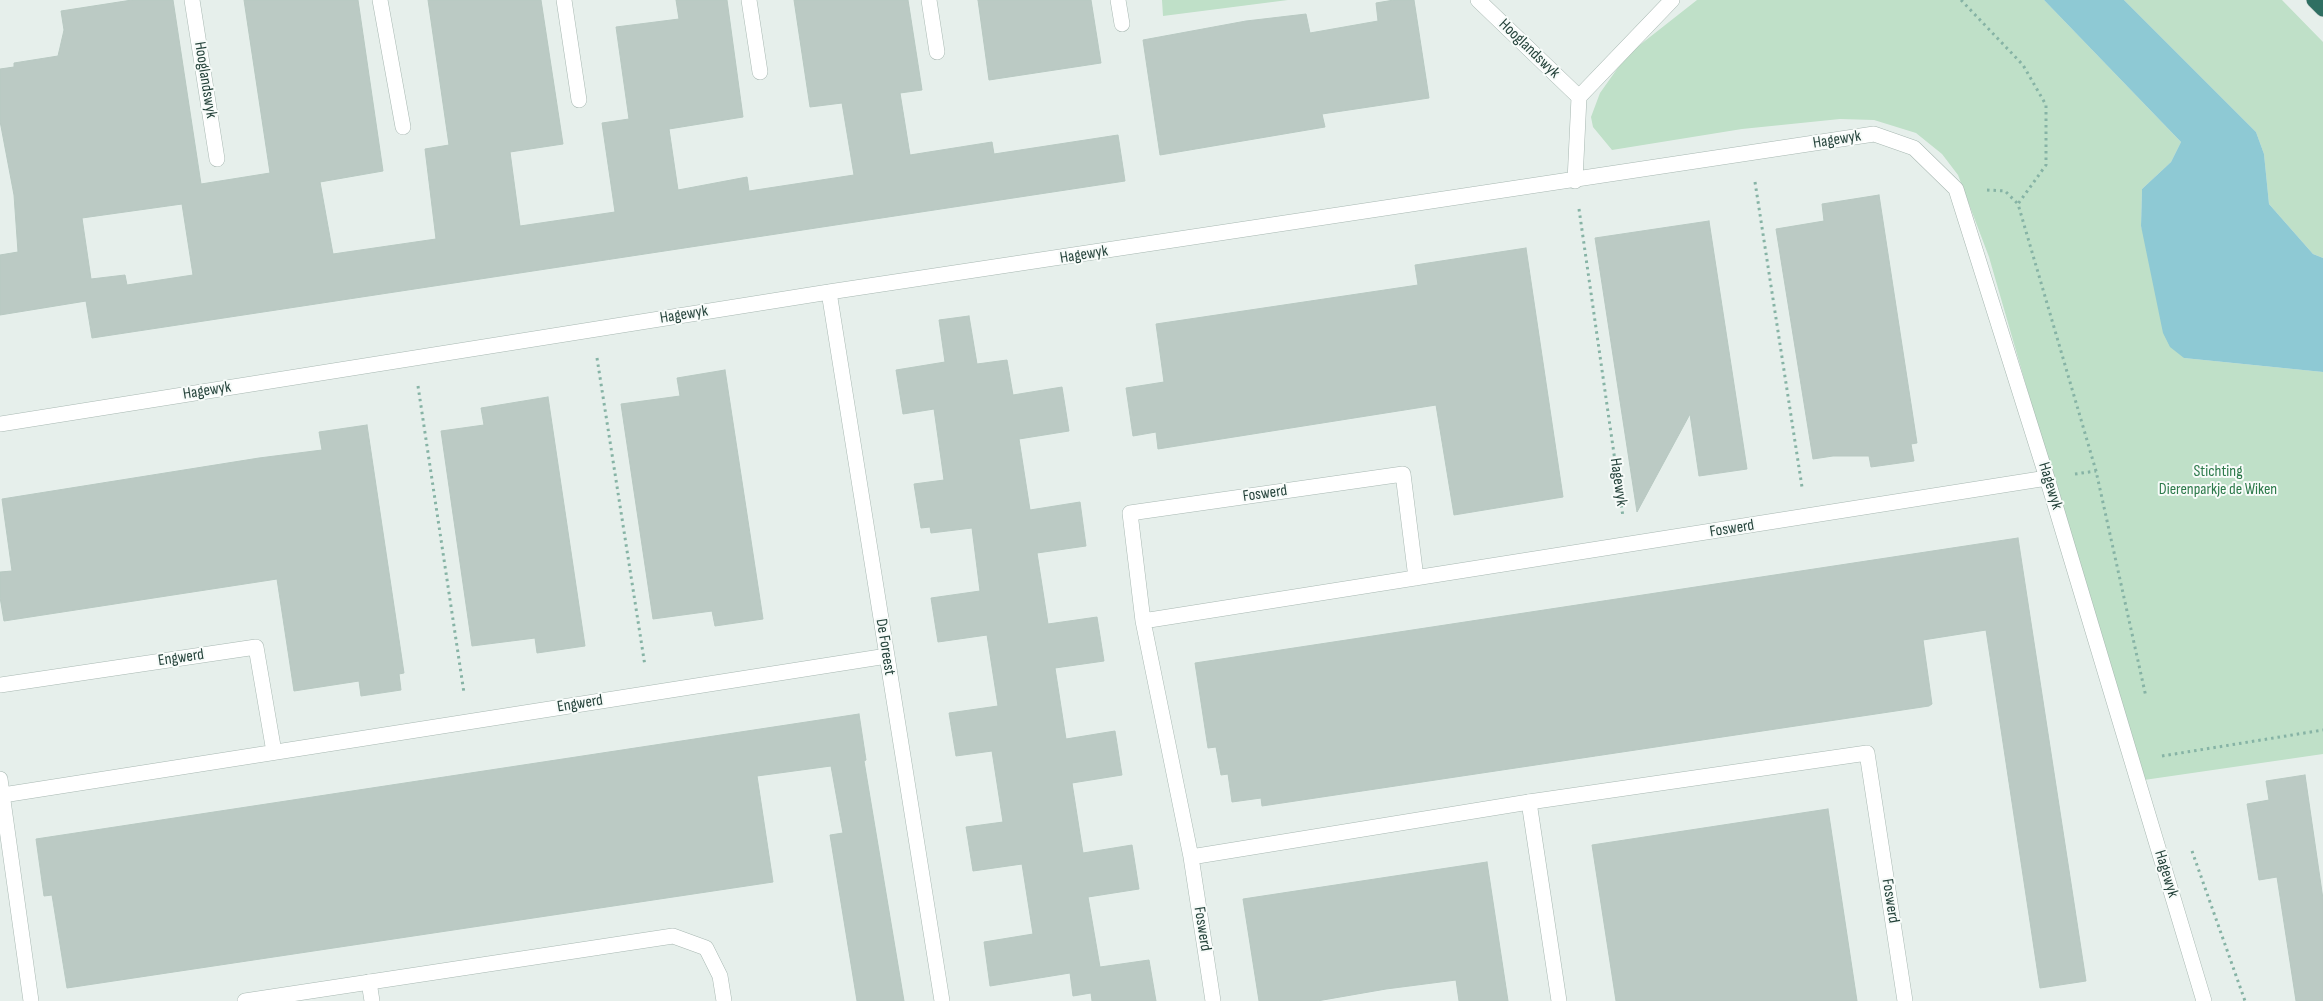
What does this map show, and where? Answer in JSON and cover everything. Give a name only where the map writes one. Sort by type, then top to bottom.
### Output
[{"type":"highway","points":[[2314,0],[2323,9]]},
{"type":"street","name":"Hooglandswyk","points":[[192,0],[217,159]]},
{"type":"street","points":[[380,0],[402,127]]},
{"type":"street","points":[[564,0],[579,100]]},
{"type":"street","points":[[749,0],[760,72]]},
{"type":"street","points":[[929,0],[937,52]]},
{"type":"street","points":[[1118,0],[1122,24]]},
{"type":"street","name":"Hooglandswyk","points":[[1478,0],[1579,97]]},
{"type":"street","points":[[1575,181],[1579,97],[1672,0]]},
{"type":"street","name":"Hagewyk","points":[[0,424],[829,292],[1575,181],[1874,134],[1914,148],[1956,189],[2047,478],[2204,1001]]},
{"type":"street","name":"De Foreest","points":[[829,292],[942,1001]]},
{"type":"street","name":"Foswerd","points":[[1212,1001],[1191,857],[1143,621],[1130,513],[1403,474],[1416,578]]},
{"type":"street","name":"Foswerd","points":[[1143,621],[1807,518],[2047,478]]},
{"type":"street","name":"Engwerd","points":[[0,685],[256,647],[274,752]]},
{"type":"street","name":"Engwerd","points":[[3,795],[887,656]]},
{"type":"street","name":"Foswerd","points":[[1191,857],[1529,802],[1867,753],[1905,1001]]},
{"type":"street","points":[[0,779],[31,1001]]},
{"type":"street","points":[[1529,802],[1559,1001]]},
{"type":"street","points":[[245,1001],[672,936],[706,948],[720,976],[724,1001]]},
{"type":"street","points":[[369,982],[372,1001]]},
{"type":"path","points":[[1960,0],[2023,65],[2046,105],[2046,165],[2018,204],[2096,471],[2146,699]]},
{"type":"path","points":[[1751,153],[1807,518]]},
{"type":"path","name":"Hagewyk","points":[[1575,181],[1627,545]]},
{"type":"path","points":[[593,330],[649,694]]},
{"type":"path","points":[[415,358],[469,721]]},
{"type":"path","points":[[2158,756],[2323,730]]},
{"type":"path","points":[[2192,850],[2245,1001]]},
{"type":"green space","points":[[1162,0],[1288,0],[1163,16]]},
{"type":"green space","name":"Stichting Dierenparkje de Wiken","points":[[1697,0],[2044,0],[2181,142],[2171,162],[2142,189],[2141,226],[2184,358],[2323,372],[2323,754],[2144,780],[2094,621],[1989,257],[1958,175],[1942,154],[1916,133],[1874,120],[1840,119],[1742,129],[1612,150],[1593,127],[1591,117],[1600,93],[1627,55]]},
{"type":"green space","points":[[2124,0],[2282,0],[2323,42],[2323,258],[2313,254],[2269,204],[2264,154],[2256,132]]},
{"type":"water","points":[[2044,0],[2124,0],[2256,132],[2264,154],[2269,204],[2313,254],[2323,258],[2323,372],[2184,358],[2170,347],[2163,333],[2141,226],[2142,189],[2171,162],[2181,142]]},
{"type":"building","points":[[132,0],[173,0],[201,184],[270,173],[244,0],[358,0],[383,171],[320,182],[333,254],[436,239],[425,149],[449,145],[428,0],[541,0],[563,144],[510,152],[520,226],[615,212],[602,123],[629,119],[616,27],[679,19],[676,0],[727,0],[743,117],[669,129],[678,190],[747,177],[749,191],[854,175],[842,103],[810,107],[794,0],[908,0],[922,90],[900,93],[910,155],[992,142],[994,154],[1118,135],[1125,181],[92,338],[86,301],[0,315],[0,255],[18,252],[14,195],[0,121],[0,69],[14,67],[14,63],[58,56],[64,30],[61,11]],"holes":[[[182,204],[193,275],[127,285],[125,275],[91,279],[82,218]]]},
{"type":"building","points":[[978,0],[1091,0],[1101,63],[989,80]]},
{"type":"building","points":[[1394,0],[1414,0],[1429,98],[1322,114],[1325,127],[1160,155],[1143,40],[1246,21],[1306,14],[1310,33],[1378,21],[1376,3]]},
{"type":"building","points":[[1879,195],[1917,443],[1911,444],[1914,461],[1871,467],[1869,456],[1833,456],[1813,459],[1776,229],[1824,221],[1822,204]]},
{"type":"building","points":[[1709,221],[1747,469],[1699,476],[1690,414],[1637,512],[1595,238]]},
{"type":"building","points":[[1526,248],[1563,497],[1454,515],[1436,405],[1158,449],[1156,432],[1133,436],[1126,388],[1164,382],[1156,324],[1418,285],[1415,265]]},
{"type":"building","points":[[969,316],[977,364],[1007,360],[1013,395],[1062,387],[1069,431],[1019,439],[1030,510],[1080,502],[1086,546],[1037,553],[1048,624],[1097,617],[1104,661],[1055,668],[1066,739],[1115,731],[1122,775],[1072,783],[1083,853],[1132,845],[1139,889],[1088,897],[1100,967],[1149,960],[1156,1001],[1092,1001],[1091,993],[1073,996],[1070,973],[990,986],[984,942],[1033,934],[1022,864],[973,871],[966,827],[1003,822],[992,751],[956,756],[949,713],[998,706],[987,635],[938,642],[931,598],[980,591],[972,528],[931,533],[930,527],[921,528],[914,484],[944,480],[934,409],[903,414],[896,370],[945,362],[939,320]]},
{"type":"building","points":[[725,370],[763,619],[715,626],[712,611],[653,619],[621,404],[680,396],[677,378]]},
{"type":"building","points":[[548,397],[585,646],[537,653],[535,638],[472,646],[441,431],[484,425],[481,408]]},
{"type":"building","points":[[367,425],[404,673],[399,674],[401,690],[361,696],[359,681],[294,691],[277,579],[4,621],[0,597],[0,572],[12,571],[2,499],[259,458],[322,450],[319,432]]},
{"type":"building","points":[[2018,538],[2086,981],[2040,988],[1986,630],[1923,640],[1932,704],[1929,706],[1262,806],[1261,798],[1232,802],[1228,774],[1221,775],[1216,747],[1208,748],[1195,663]]},
{"type":"building","points":[[859,714],[866,760],[864,761],[904,1001],[857,1001],[830,835],[843,833],[831,766],[757,776],[773,882],[67,988],[52,895],[44,896],[36,839]]},
{"type":"building","points":[[2305,775],[2323,899],[2323,1001],[2296,1001],[2277,877],[2259,880],[2247,804],[2269,800],[2266,781]]},
{"type":"building","points":[[1828,809],[1857,1001],[1616,1001],[1592,845]]},
{"type":"building","points":[[1487,862],[1508,1001],[1459,1001],[1456,980],[1386,989],[1317,1001],[1259,1001],[1243,899]]}]
